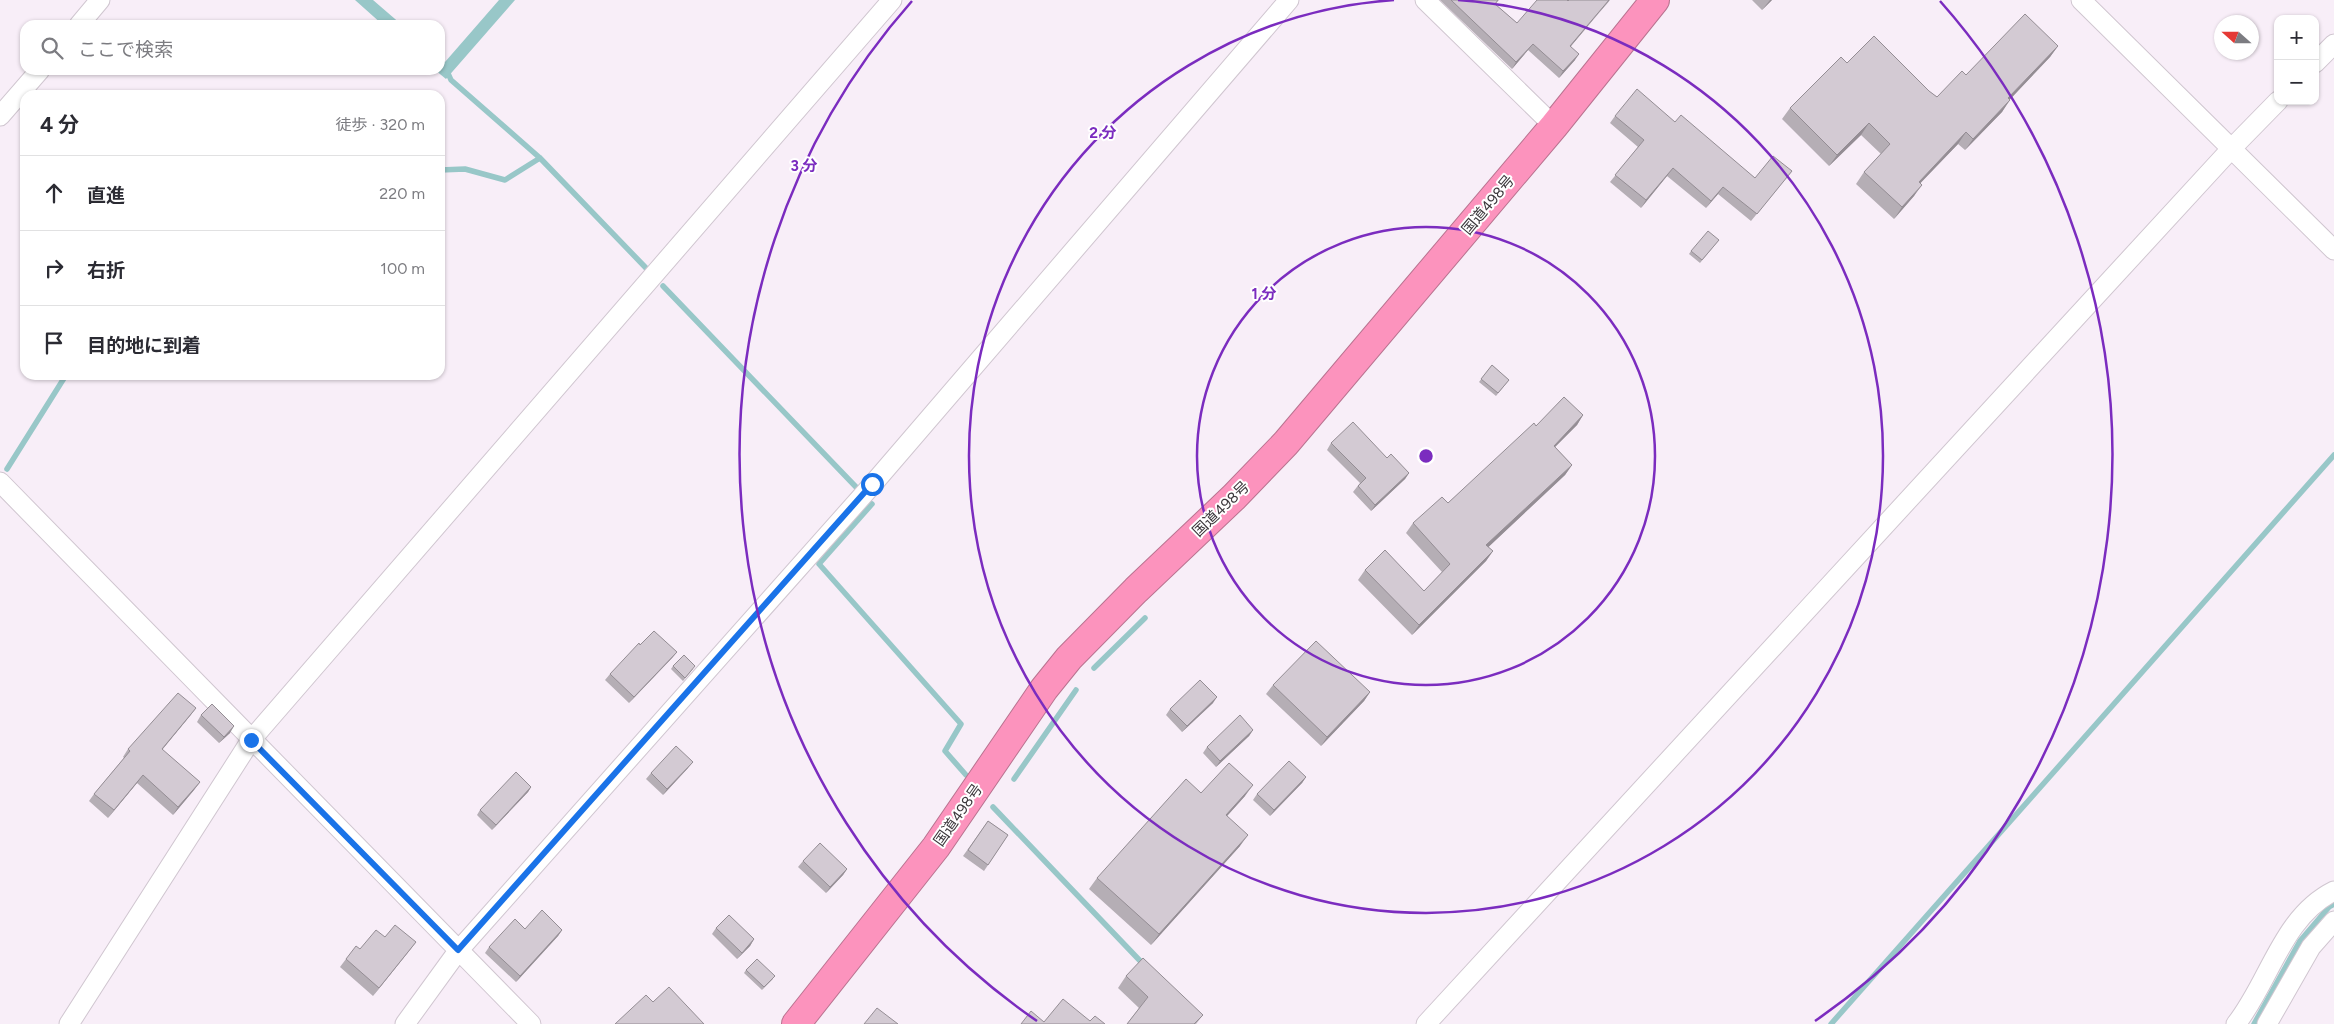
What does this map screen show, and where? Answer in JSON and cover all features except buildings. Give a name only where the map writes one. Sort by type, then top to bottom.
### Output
[{"type":"highway","name":"国道498号","points":[[796,1024],[936,847],[1044,689],[1069,658],[1136,590],[1234,497],[1286,443],[1554,126],[1655,0]]},
{"type":"street","points":[[83,20],[100,0]]},
{"type":"street","points":[[70,1024],[251,740],[892,0]]},
{"type":"street","points":[[405,1024],[458,950],[872,484],[1289,0]]},
{"type":"street","points":[[1425,0],[1554,126]]},
{"type":"street","points":[[2082,0],[2165,81],[2231,150],[2334,250]]},
{"type":"street","points":[[2318,60],[2334,44]]},
{"type":"street","points":[[23,90],[36,75]]},
{"type":"street","points":[[0,116],[20,93]]},
{"type":"street","points":[[1426,1024],[2274,105]]},
{"type":"street","points":[[0,482],[531,1024]]},
{"type":"street","points":[[2236,1024],[2286,938],[2305,912],[2334,891]]},
{"type":"street","points":[[2267,1024],[2311,947],[2334,920]]},
{"type":"water","points":[[355,0],[373,0],[396,20],[377,20]]},
{"type":"water","points":[[499,0],[515,0],[446,79],[441,75],[445,75],[445,62]]},
{"type":"waterway","points":[[445,69],[451,80],[540,158],[646,268]]},
{"type":"waterway","points":[[445,170],[465,169],[505,180],[540,158]]},
{"type":"waterway","points":[[663,286],[856,487]]},
{"type":"waterway","points":[[7,469],[63,380]]},
{"type":"waterway","points":[[1831,1024],[2334,455]]},
{"type":"waterway","points":[[872,504],[819,564],[961,724],[945,751],[966,775]]},
{"type":"waterway","points":[[1094,668],[1145,618]]},
{"type":"waterway","points":[[1014,779],[1076,690]]},
{"type":"waterway","points":[[993,807],[1145,966]]},
{"type":"waterway","points":[[2254,1024],[2300,941],[2329,907],[2334,904]]},
{"type":"route","points":[[251,740],[458,950],[872,484]]}]
